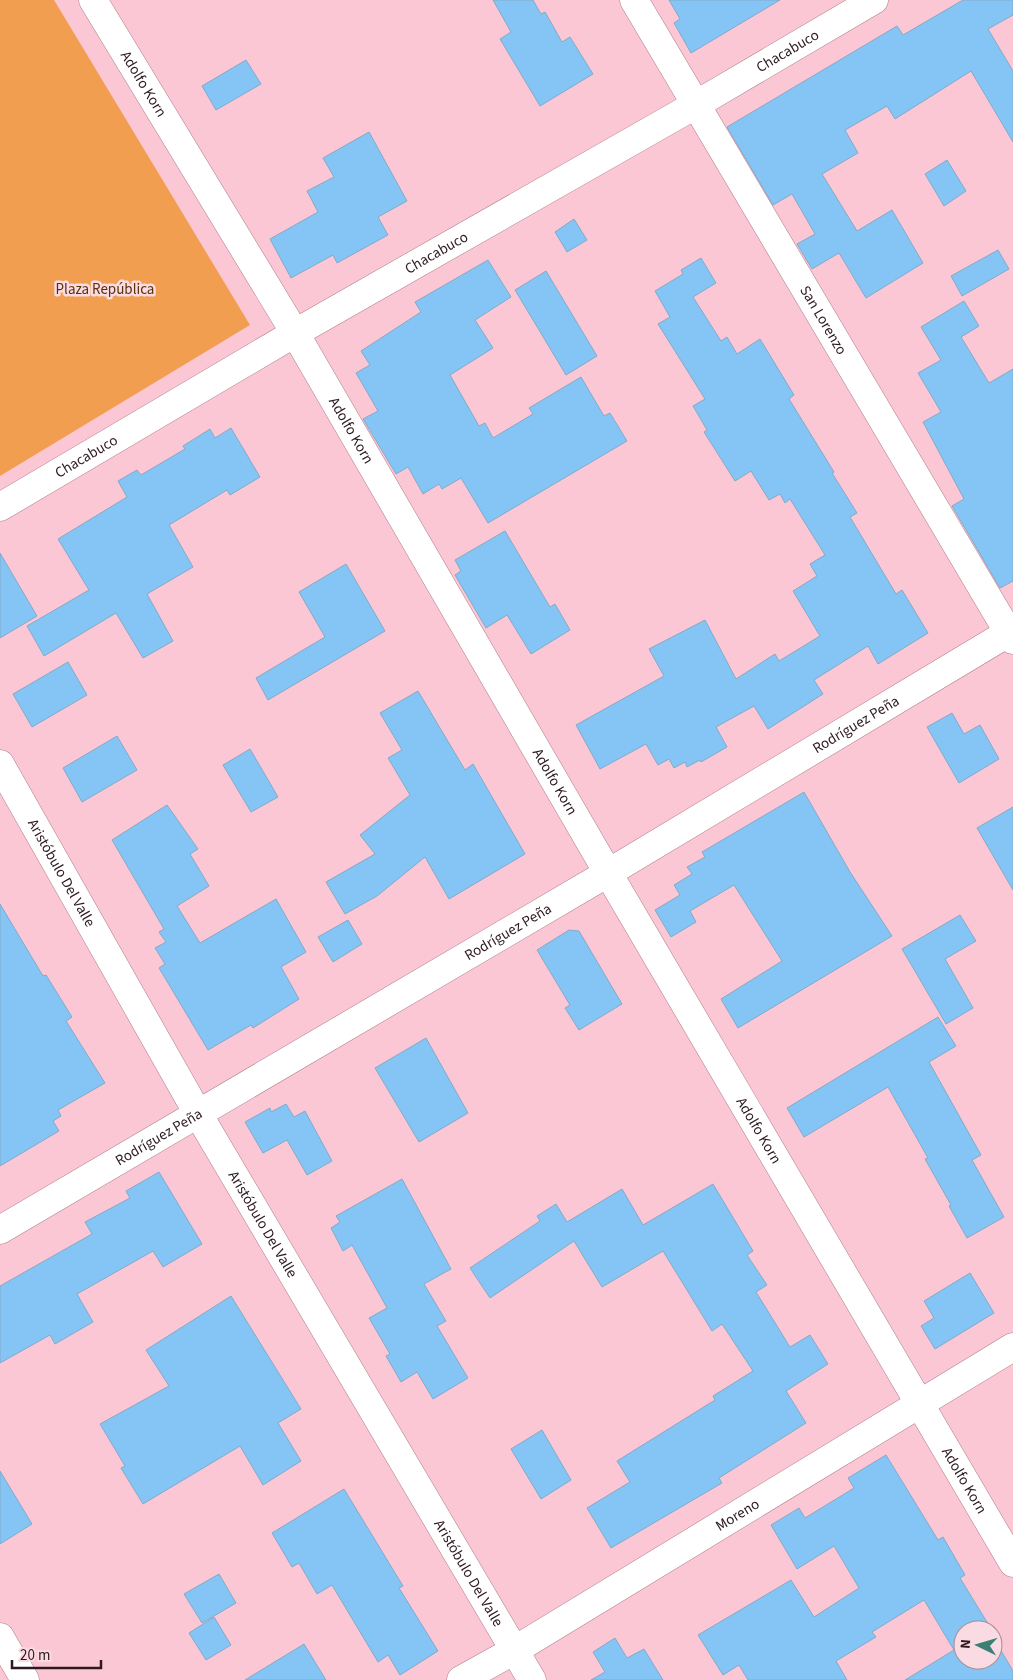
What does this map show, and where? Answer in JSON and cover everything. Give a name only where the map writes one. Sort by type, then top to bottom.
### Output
[{"type":"street","name":"Adolfo Korn","points":[[94,0],[295,333],[608,873],[1013,1563]]},
{"type":"street","name":"San Lorenzo","points":[[634,0],[1011,634]]},
{"type":"street","name":"Chacabuco","points":[[0,507],[295,333],[697,104],[874,0]]},
{"type":"street","name":"Rodríguez Peña","points":[[0,1230],[197,1112],[608,873],[1011,634]]},
{"type":"street","name":"Aristóbulo Del Valle","points":[[0,764],[197,1112],[532,1680]]},
{"type":"street","name":"Moreno","points":[[461,1680],[514,1650],[1013,1347]]},
{"type":"street","points":[[0,1637],[25,1680]]},
{"type":"green space","name":"Plaza República","points":[[0,0],[54,0],[250,325],[0,476]]},
{"type":"building","points":[[493,0],[533,0],[541,14],[545,12],[562,42],[570,37],[593,74],[540,106],[500,39],[511,32]]},
{"type":"building","points":[[669,0],[780,0],[691,53],[674,23],[680,19]]},
{"type":"building","points":[[963,0],[1013,0],[1013,15],[988,29],[1013,71],[1013,142],[971,71],[895,119],[887,106],[845,130],[858,153],[822,174],[857,231],[892,210],[923,263],[866,298],[839,253],[812,269],[797,244],[815,234],[792,194],[773,205],[727,127],[897,26],[903,35]]},
{"type":"building","points":[[246,60],[261,84],[216,110],[202,86]]},
{"type":"building","points":[[369,132],[407,201],[378,217],[388,235],[337,263],[333,255],[291,278],[270,239],[318,212],[307,191],[334,177],[323,158]]},
{"type":"building","points":[[947,160],[966,191],[944,206],[925,174]]},
{"type":"building","points":[[574,219],[587,240],[567,252],[555,232]]},
{"type":"building","points":[[998,250],[1009,269],[962,296],[951,276]]},
{"type":"building","points":[[701,258],[716,283],[693,297],[721,341],[727,337],[737,354],[760,339],[794,395],[789,399],[857,513],[850,517],[896,594],[902,590],[928,633],[878,664],[868,646],[814,680],[823,694],[768,729],[754,706],[716,727],[727,747],[701,762],[700,760],[687,767],[685,762],[674,768],[669,759],[658,765],[646,744],[600,769],[576,725],[664,676],[649,649],[705,620],[736,679],[775,654],[779,661],[820,636],[793,591],[817,576],[810,564],[825,555],[790,499],[785,503],[780,494],[769,500],[751,471],[735,481],[704,432],[707,430],[693,406],[705,399],[658,324],[670,317],[655,291],[683,274],[681,270]]},
{"type":"building","points":[[488,260],[511,297],[475,320],[493,348],[450,375],[479,426],[485,423],[493,438],[533,414],[529,408],[581,377],[604,416],[610,413],[627,441],[488,523],[461,478],[442,489],[439,484],[423,494],[408,467],[396,474],[363,419],[378,411],[356,373],[370,365],[361,351],[421,312],[415,302]]},
{"type":"building","points":[[546,271],[597,356],[566,375],[515,290]]},
{"type":"building","points":[[964,301],[979,326],[961,337],[989,383],[1013,369],[1013,581],[1000,588],[952,506],[964,499],[923,422],[941,412],[918,373],[941,360],[921,327]]},
{"type":"building","points":[[231,428],[260,477],[230,495],[227,490],[169,525],[193,567],[147,594],[173,641],[143,658],[116,613],[44,656],[27,626],[89,590],[58,539],[127,497],[118,481],[137,470],[141,475],[185,449],[183,446],[210,429],[215,438]]},
{"type":"building","points":[[505,531],[550,607],[555,604],[570,630],[531,654],[507,615],[486,628],[455,575],[461,571],[455,560]]},
{"type":"building","points":[[0,553],[37,616],[0,638]]},
{"type":"building","points":[[346,564],[385,631],[268,700],[256,678],[325,637],[299,592]]},
{"type":"building","points":[[68,662],[87,695],[32,727],[13,694]]},
{"type":"building","points":[[418,691],[465,770],[473,764],[525,854],[449,899],[425,857],[377,896],[345,914],[326,882],[375,854],[360,835],[410,795],[388,758],[402,750],[380,713]]},
{"type":"building","points":[[952,713],[964,734],[980,725],[999,759],[959,783],[927,727]]},
{"type":"building","points":[[117,736],[137,770],[82,802],[63,768]]},
{"type":"building","points":[[250,749],[278,797],[251,812],[223,765]]},
{"type":"building","points":[[804,792],[850,872],[892,936],[738,1028],[721,999],[782,961],[734,885],[690,911],[696,922],[671,937],[655,910],[680,895],[674,885],[692,874],[687,867],[705,857],[702,852]]},
{"type":"building","points":[[167,805],[198,849],[190,854],[209,886],[177,906],[200,943],[276,899],[306,952],[281,967],[299,999],[253,1028],[251,1025],[208,1050],[159,968],[165,964],[155,948],[166,942],[159,932],[164,929],[112,840]]},
{"type":"building","points":[[1013,807],[1013,890],[977,828]]},
{"type":"building","points":[[0,904],[43,976],[46,975],[72,1017],[66,1021],[105,1083],[58,1110],[61,1116],[53,1121],[59,1131],[0,1166]]},
{"type":"building","points":[[960,915],[976,941],[945,959],[973,1008],[946,1024],[902,949]]},
{"type":"building","points":[[348,920],[362,944],[333,962],[318,937]]},
{"type":"building","points":[[569,930],[579,931],[622,1004],[579,1030],[565,1008],[570,1005],[537,950]]},
{"type":"building","points":[[938,1017],[956,1046],[929,1062],[981,1155],[972,1160],[1004,1217],[967,1238],[925,1159],[928,1158],[888,1087],[804,1137],[787,1108]]},
{"type":"building","points":[[426,1038],[468,1113],[419,1142],[375,1068]]},
{"type":"building","points":[[286,1104],[294,1117],[305,1111],[332,1161],[307,1175],[287,1140],[263,1153],[245,1122],[270,1108],[271,1112]]},
{"type":"building","points":[[159,1172],[202,1244],[163,1267],[153,1251],[77,1294],[93,1322],[55,1344],[50,1335],[0,1363],[0,1286],[92,1234],[85,1222],[130,1198],[126,1191]]},
{"type":"building","points":[[402,1179],[451,1269],[424,1284],[446,1321],[437,1326],[468,1378],[433,1399],[417,1372],[401,1382],[386,1356],[390,1354],[369,1318],[387,1308],[352,1245],[343,1251],[331,1228],[340,1222],[336,1216]]},
{"type":"building","points":[[713,1184],[753,1251],[747,1255],[767,1285],[756,1292],[790,1347],[810,1335],[828,1364],[786,1391],[806,1423],[719,1478],[722,1483],[611,1548],[587,1508],[630,1482],[617,1461],[715,1400],[713,1396],[753,1371],[722,1324],[712,1331],[663,1251],[602,1287],[574,1241],[490,1298],[470,1268],[540,1221],[537,1216],[556,1204],[567,1222],[622,1189],[643,1225]]},
{"type":"building","points":[[970,1273],[994,1313],[935,1349],[921,1326],[934,1318],[924,1301]]},
{"type":"building","points":[[231,1296],[301,1409],[278,1423],[301,1461],[263,1485],[240,1446],[143,1504],[121,1468],[125,1466],[100,1424],[169,1386],[146,1350]]},
{"type":"building","points":[[542,1430],[571,1480],[541,1499],[511,1449]]},
{"type":"building","points":[[886,1455],[938,1540],[943,1537],[965,1575],[960,1578],[986,1620],[953,1620],[953,1648],[924,1600],[872,1632],[876,1637],[836,1661],[847,1680],[748,1680],[739,1665],[723,1675],[698,1635],[791,1580],[814,1617],[859,1588],[834,1546],[797,1569],[771,1525],[799,1508],[805,1518],[854,1488],[848,1478]]},
{"type":"building","points":[[0,1471],[32,1524],[0,1544]]},
{"type":"building","points":[[344,1489],[403,1586],[399,1588],[438,1651],[400,1675],[388,1655],[378,1662],[332,1585],[317,1594],[299,1563],[292,1567],[272,1533]]},
{"type":"building","points":[[219,1574],[236,1603],[202,1623],[184,1594]]},
{"type":"building","points":[[214,1617],[231,1645],[206,1660],[189,1633]]},
{"type":"building","points":[[615,1638],[627,1658],[644,1649],[663,1680],[591,1680],[605,1672],[593,1652]]},
{"type":"building","points":[[304,1644],[326,1680],[245,1680]]},
{"type":"building","points":[[953,1651],[953,1670],[1003,1670],[1003,1654],[1013,1671],[1013,1680],[905,1680]]}]
